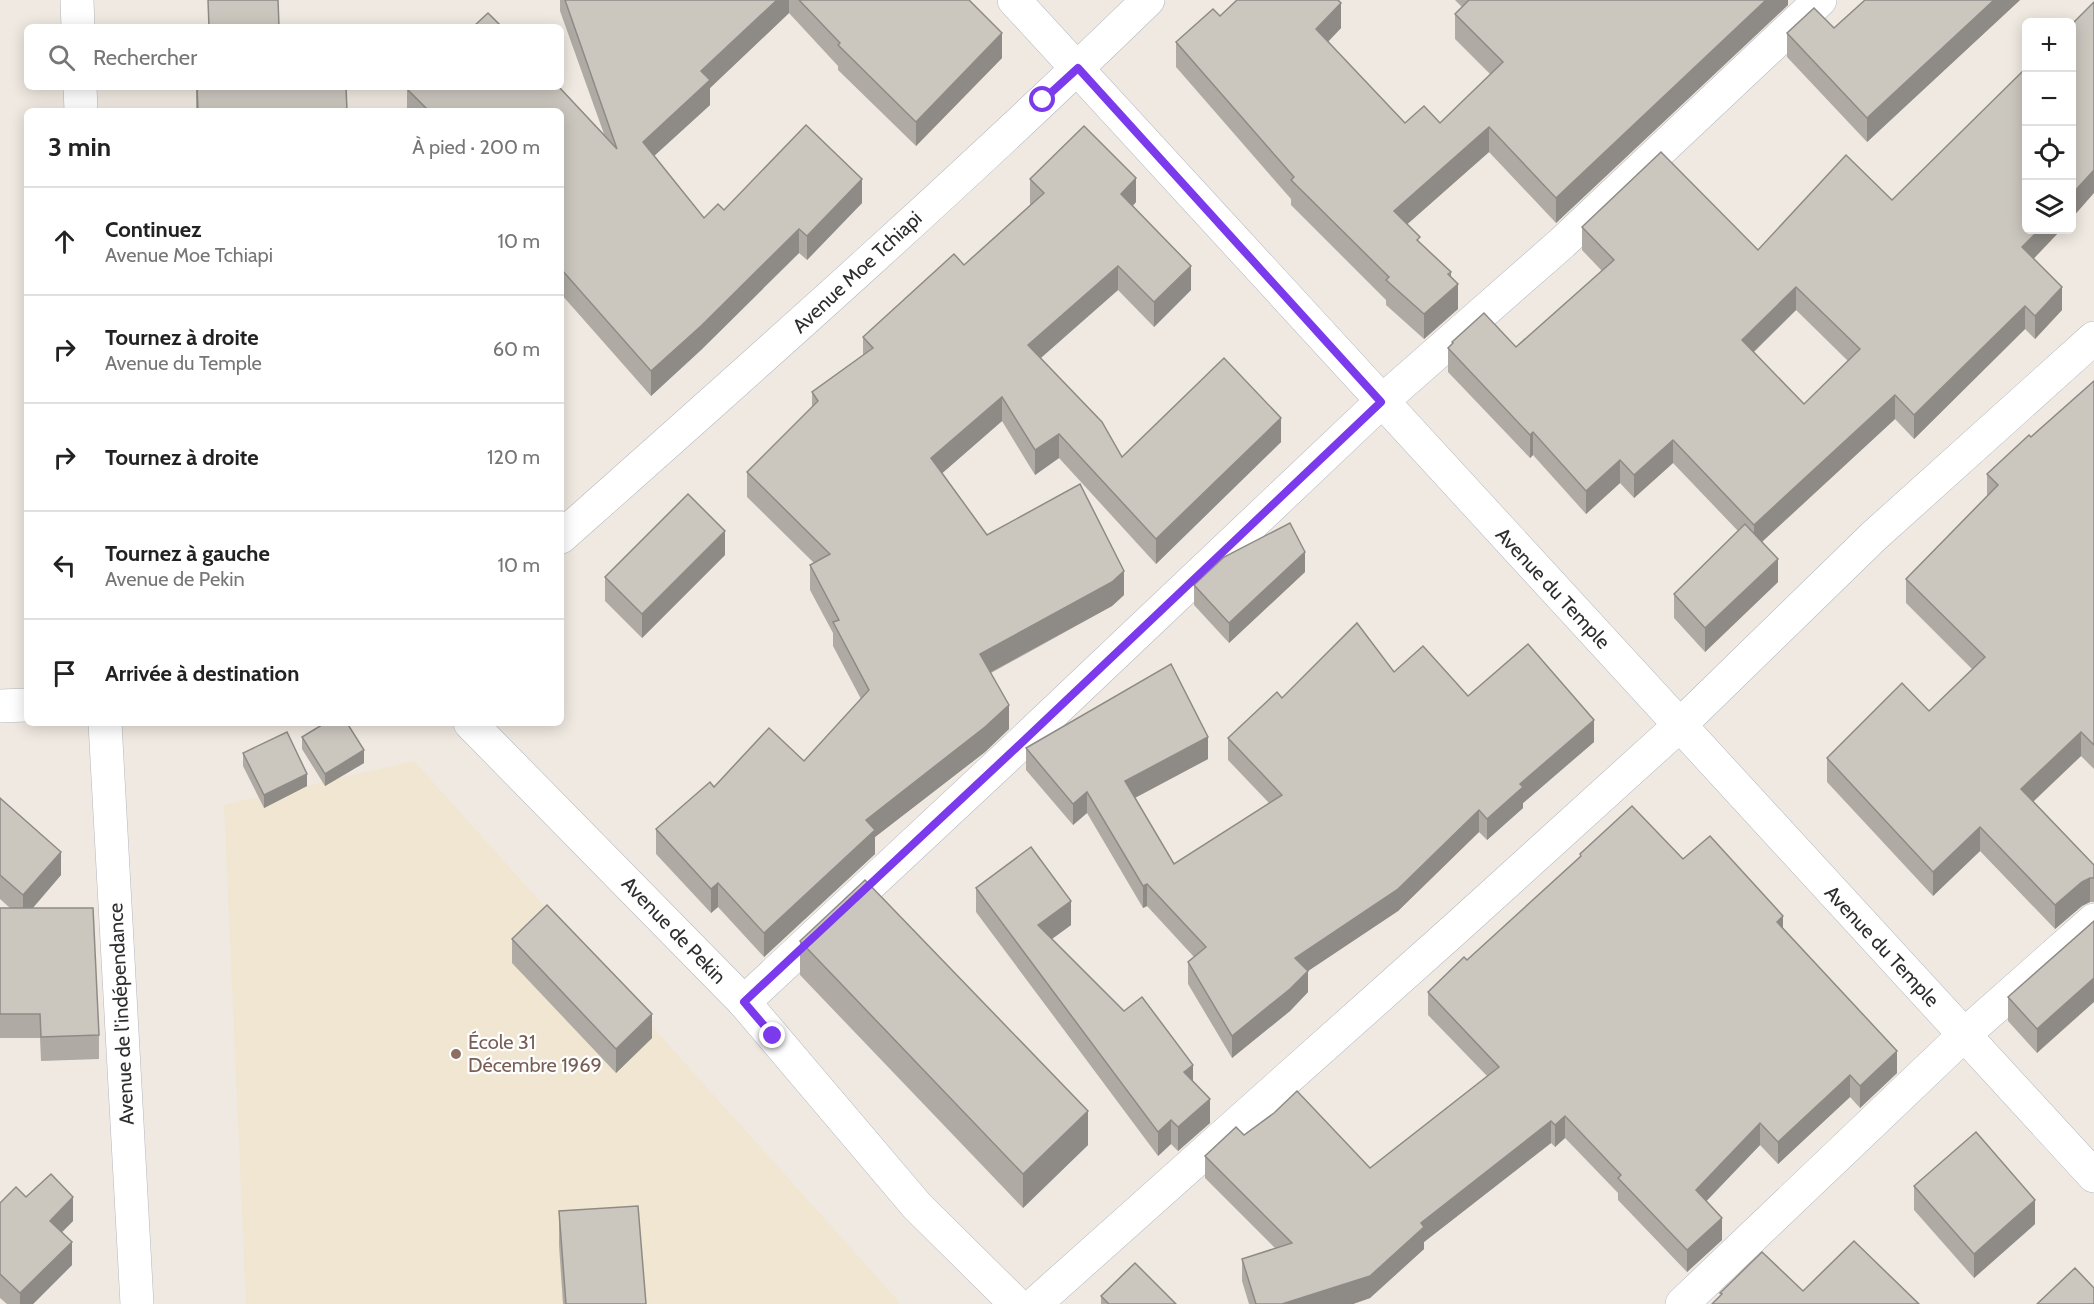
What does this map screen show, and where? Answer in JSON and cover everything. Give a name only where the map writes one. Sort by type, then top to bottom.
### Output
[{"type":"street","points":[[77,0],[78,24]]},
{"type":"street","name":"Avenue du Temple","points":[[1014,0],[2094,1176]]},
{"type":"street","name":"Avenue Moe Tchiapi","points":[[564,534],[783,339],[1078,68],[1148,0]]},
{"type":"street","points":[[744,1002],[1008,756],[1381,402],[1562,243],[1820,0]]},
{"type":"street","points":[[80,90],[81,108]]},
{"type":"street","points":[[1035,1304],[1680,725],[1874,536],[2094,338]]},
{"type":"street","points":[[0,706],[24,705]]},
{"type":"street","name":"Avenue de l'indépendance","points":[[105,726],[136,1304]]},
{"type":"street","name":"Avenue de Pekin","points":[[473,726],[744,1002],[917,1206],[1016,1304]]},
{"type":"street","points":[[1682,1304],[1964,1035],[2094,920]]},
{"type":"shaded area","name":"École 31 Décembre 1969","points":[[414,761],[901,1304],[246,1304],[224,805]]},
{"type":"building","points":[[208,0],[278,0],[279,24],[209,24]]},
{"type":"building","points":[[565,0],[777,0],[701,71],[710,80],[643,142],[704,218],[718,204],[724,210],[806,125],[862,179],[807,236],[799,229],[701,326],[651,371],[564,272],[564,108],[426,108],[408,90],[562,90],[617,149]]},
{"type":"building","points":[[799,0],[969,0],[1002,33],[916,122],[838,45],[840,43]]},
{"type":"building","points":[[1237,0],[1338,0],[1341,3],[1316,29],[1405,123],[1424,106],[1440,123],[1503,62],[1455,14],[1469,0],[1766,0],[1556,198],[1489,127],[1394,211],[1420,237],[1417,240],[1451,272],[1448,274],[1458,284],[1424,314],[1386,280],[1389,277],[1291,180],[1294,177],[1176,42],[1213,9],[1220,16]]},
{"type":"building","points":[[1865,0],[1994,0],[1867,118],[1787,33],[1814,8],[1834,28]]},
{"type":"building","points":[[2094,2],[2094,170],[2076,190],[2076,72],[2076,20]]},
{"type":"building","points":[[488,13],[499,24],[476,24]]},
{"type":"building","points":[[2022,72],[2022,234],[2035,234],[2022,247],[2062,287],[2035,316],[2025,306],[1914,415],[1895,395],[1754,525],[1673,440],[1634,475],[1620,460],[1586,491],[1533,432],[1530,435],[1448,348],[1484,313],[1516,347],[1614,260],[1582,227],[1661,152],[1758,250],[1846,155],[1892,200]],"holes":[[[1796,287],[1860,349],[1804,404],[1742,340]]]},
{"type":"building","points":[[197,90],[346,90],[347,108],[198,108]]},
{"type":"building","points":[[1084,126],[1136,178],[1121,194],[1191,266],[1154,302],[1118,266],[1028,345],[1102,422],[1122,457],[1224,358],[1281,418],[1156,539],[1059,434],[1035,450],[1002,397],[931,458],[987,535],[1080,484],[1124,571],[1112,582],[980,654],[1009,705],[985,727],[866,820],[875,830],[764,933],[718,883],[711,889],[656,829],[710,782],[714,787],[769,728],[804,761],[869,690],[833,622],[839,620],[810,565],[830,554],[747,472],[818,401],[812,392],[873,348],[863,337],[954,254],[964,265],[1044,193],[1030,179]]},
{"type":"building","points":[[2094,381],[2094,745],[2081,732],[2021,789],[2094,865],[2094,878],[2082,882],[2055,905],[1980,827],[1933,872],[1827,758],[1902,683],[1929,711],[1985,657],[1906,579],[1998,485],[1987,474],[2029,435],[2031,437]]},
{"type":"building","points":[[688,494],[725,531],[642,614],[605,577]]},
{"type":"building","points":[[1290,523],[1305,552],[1229,623],[1194,585],[1224,557]]},
{"type":"building","points":[[1745,524],[1778,559],[1705,628],[1674,594]]},
{"type":"building","points":[[1357,623],[1394,672],[1423,646],[1468,696],[1528,644],[1594,720],[1520,784],[1523,787],[1487,819],[1479,810],[1398,889],[1295,958],[1308,971],[1290,989],[1232,1036],[1188,962],[1206,947],[1147,884],[1143,886],[1087,792],[1073,804],[1026,748],[1171,664],[1208,737],[1125,781],[1174,864],[1282,795],[1228,738],[1277,692],[1282,698]]},
{"type":"building","points":[[320,726],[349,726],[364,750],[325,774],[302,737]]},
{"type":"building","points":[[287,732],[307,774],[264,795],[243,753]]},
{"type":"building","points":[[0,798],[61,852],[23,895],[0,875]]},
{"type":"building","points":[[1632,806],[1683,859],[1710,836],[1783,916],[1777,922],[1897,1051],[1860,1086],[1850,1075],[1778,1142],[1760,1123],[1696,1190],[1722,1218],[1687,1250],[1618,1178],[1621,1175],[1565,1116],[1555,1125],[1551,1121],[1421,1223],[1424,1227],[1370,1276],[1282,1304],[1256,1304],[1242,1259],[1292,1243],[1205,1156],[1236,1127],[1244,1135],[1274,1113],[1297,1091],[1370,1168],[1499,1067],[1428,992],[1464,957],[1467,960]]},
{"type":"building","points":[[1031,847],[1071,901],[1038,925],[1124,1011],[1142,997],[1193,1065],[1184,1072],[1210,1099],[1178,1127],[1171,1120],[1158,1132],[976,888]]},
{"type":"building","points":[[865,880],[1088,1111],[1023,1174],[800,941]]},
{"type":"building","points":[[547,905],[652,1014],[616,1049],[512,939]]},
{"type":"building","points":[[0,908],[93,908],[99,1035],[41,1037],[40,1014],[0,1014]]},
{"type":"building","points":[[2094,921],[2094,978],[2037,1029],[2008,997]]},
{"type":"building","points":[[1976,1132],[2035,1200],[1974,1254],[1914,1186]]},
{"type":"building","points":[[51,1174],[73,1197],[50,1221],[72,1242],[20,1293],[0,1274],[0,1203],[16,1187],[26,1197]]},
{"type":"building","points":[[638,1206],[646,1304],[566,1304],[559,1211]]},
{"type":"building","points":[[1854,1241],[1919,1304],[1712,1304],[1722,1294],[1720,1293],[1762,1252],[1803,1291]]},
{"type":"building","points":[[1135,1263],[1176,1304],[1109,1304],[1101,1296]]},
{"type":"building","points":[[2075,1268],[2094,1288],[2094,1304],[2037,1304]]},
{"type":"place","name":"École 31 Décembre 1969","points":[[456,1054]]},
{"type":"route","points":[[773,1036],[744,1002],[1381,402],[1078,68],[1043,100]]}]
